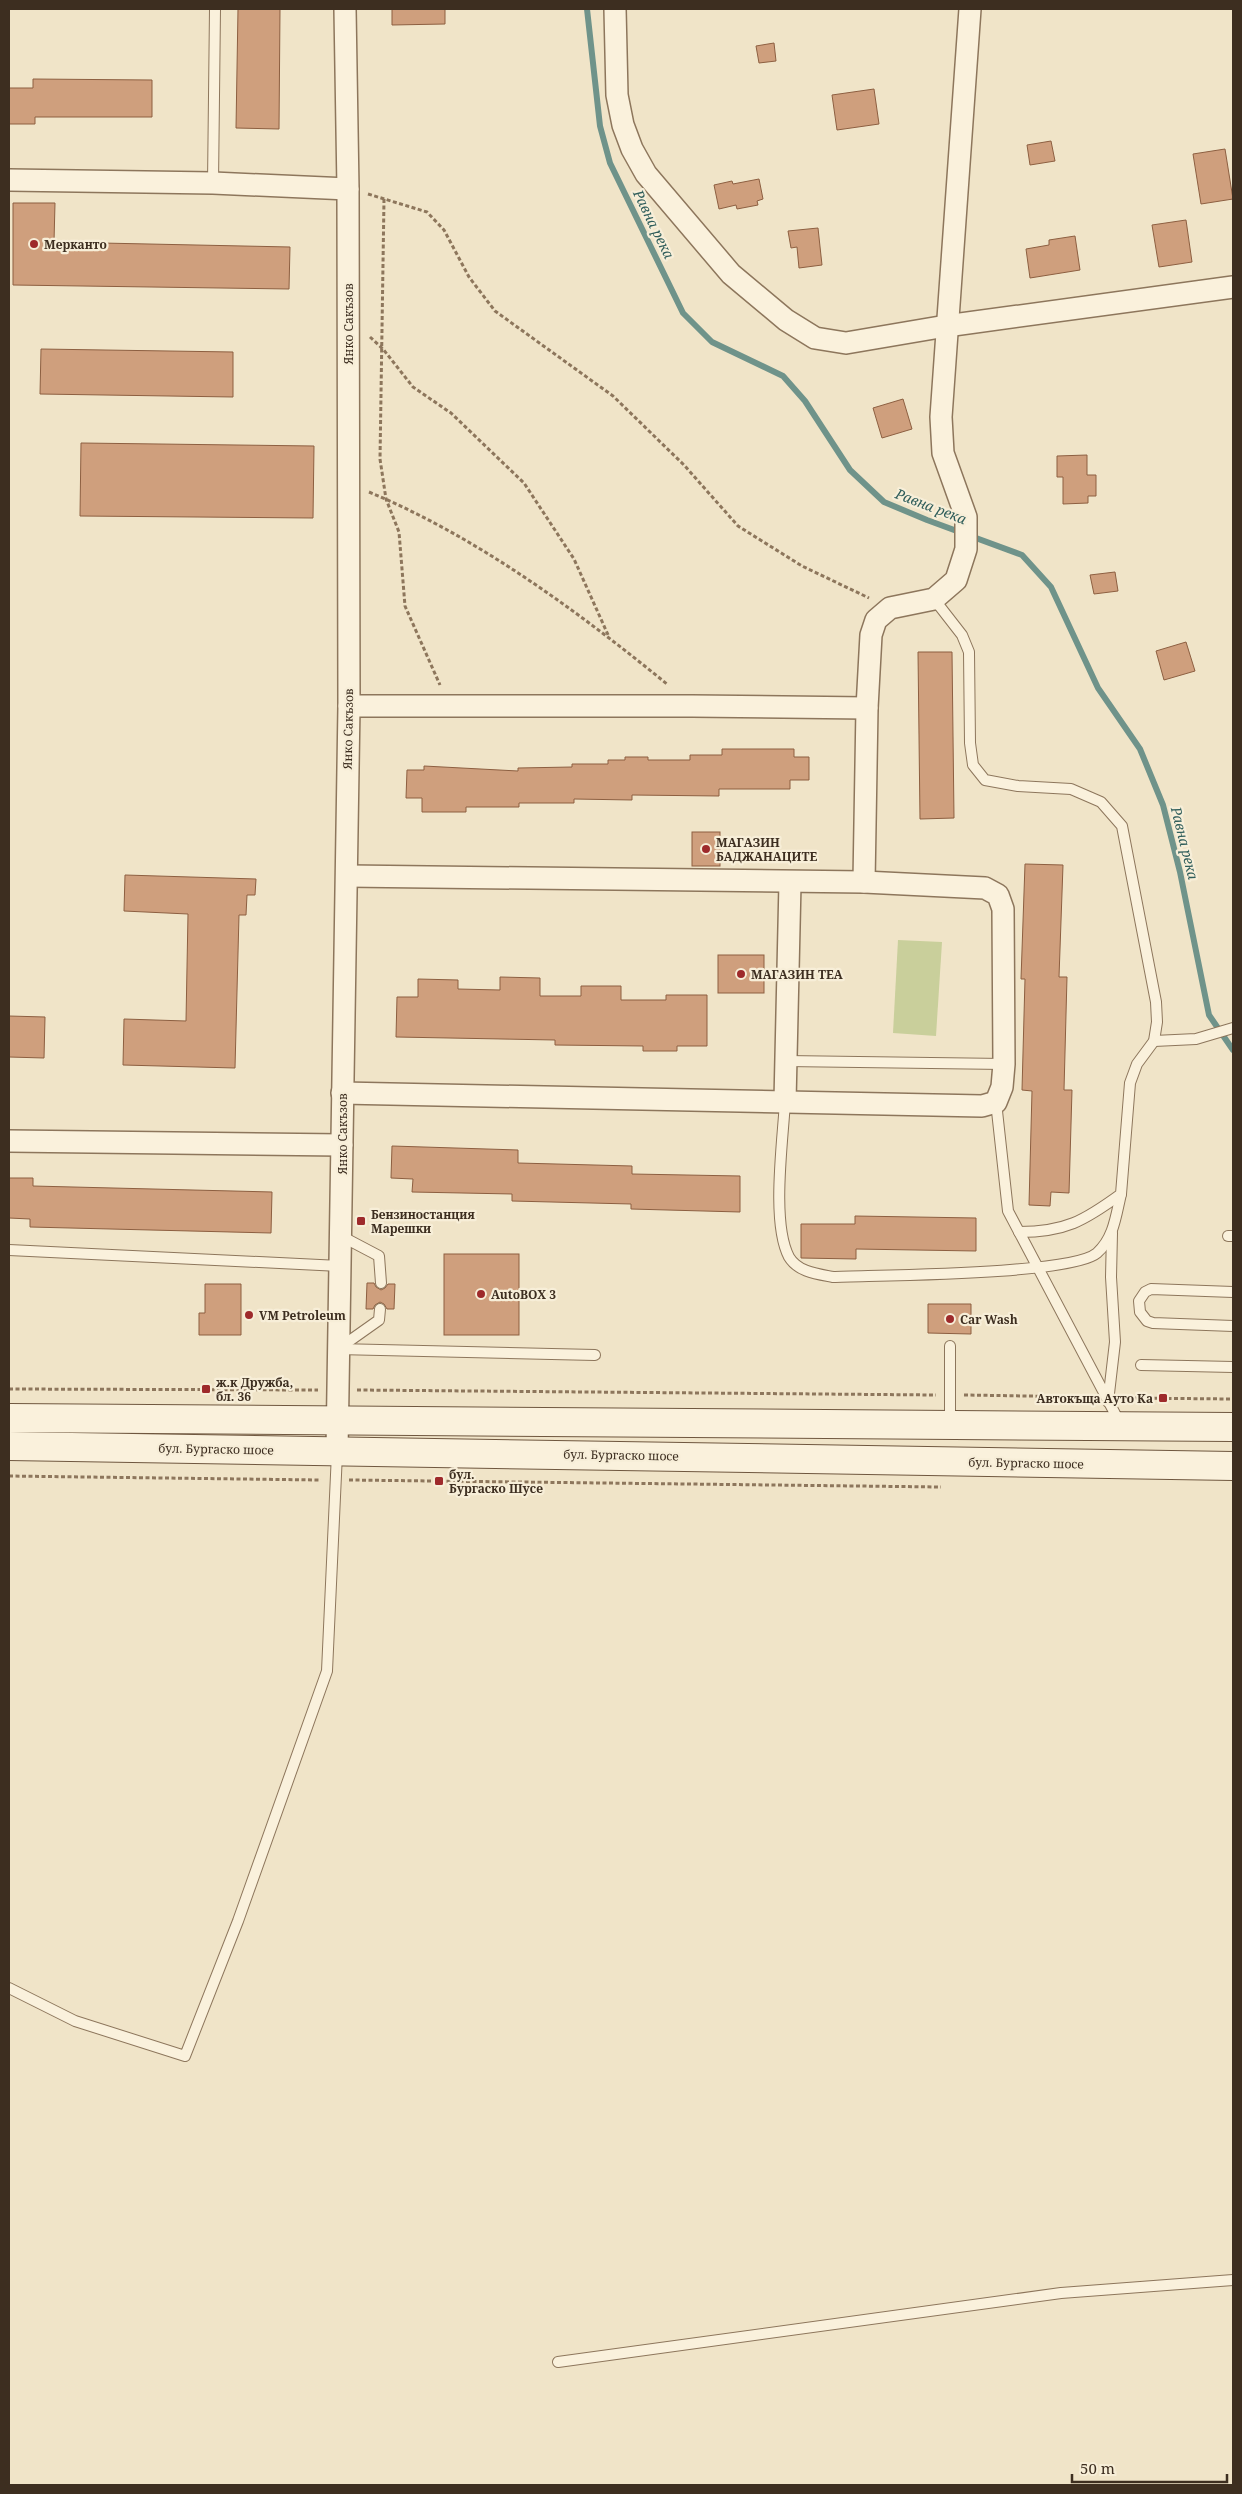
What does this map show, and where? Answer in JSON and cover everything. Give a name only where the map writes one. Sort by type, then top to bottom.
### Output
[{"type":"main road","points":[[9,1418],[1233,1427]]},
{"type":"main road","name":"бул. Бургаско шосе","points":[[9,1446],[1233,1466]]},
{"type":"street","name":"Янко Сакъзов","points":[[337,1450],[337,1349],[349,706],[348,189],[345,9]]},
{"type":"street","points":[[615,9],[617,95],[623,125],[632,149],[646,174],[731,274],[786,320],[815,338],[846,343],[946,326],[1233,288]]},
{"type":"street","points":[[864,882],[867,708],[871,635],[876,620],[890,608],[934,599],[956,580],[966,549],[966,520],[943,453],[941,417],[970,9]]},
{"type":"street","points":[[9,180],[212,183],[348,189]]},
{"type":"street","points":[[349,706],[867,708]]},
{"type":"street","points":[[342,1093],[982,1106],[996,1102],[1002,1087],[1004,1064],[1003,909],[998,895],[985,888],[864,882],[790,883],[347,876]]},
{"type":"street","points":[[785,1101],[790,883]]},
{"type":"street","points":[[9,1141],[342,1146]]},
{"type":"lane","points":[[212,183],[215,9]]},
{"type":"lane","points":[[934,599],[962,635],[969,652],[972,758],[973,765],[985,780],[1018,786],[1071,788],[1101,802],[1122,826],[1156,1002],[1154,1041],[1137,1064],[1130,1083],[1121,1194],[1112,1232],[1110,1277],[1115,1342],[1108,1399]]},
{"type":"lane","points":[[1154,1041],[1196,1040],[1233,1028]]},
{"type":"lane","points":[[786,1061],[1004,1064]]},
{"type":"lane","points":[[785,1101],[779,1198],[783,1238],[790,1258],[806,1272],[833,1277],[1037,1268],[1074,1263],[1096,1254],[1112,1232]]},
{"type":"lane","points":[[996,1102],[1008,1211],[1121,1426]]},
{"type":"lane","points":[[1019,1232],[1041,1232],[1070,1226],[1093,1215],[1121,1194]]},
{"type":"lane","points":[[340,1236],[379,1256],[381,1284]]},
{"type":"lane","points":[[9,1250],[340,1266]]},
{"type":"lane","points":[[1233,1292],[1156,1288],[1145,1292],[1139,1306],[1142,1316],[1153,1323],[1233,1326]]},
{"type":"lane","points":[[337,1349],[379,1320],[380,1309]]},
{"type":"lane","points":[[950,1346],[950,1424]]},
{"type":"lane","points":[[337,1349],[595,1355]]},
{"type":"lane","points":[[1141,1365],[1233,1367]]},
{"type":"lane","points":[[9,1988],[75,2021],[185,2056],[238,1921],[327,1671],[337,1450]]},
{"type":"lane","points":[[558,2362],[1061,2293],[1233,2280]]},
{"type":"path","points":[[348,189],[427,212],[444,230],[468,277],[495,310],[612,396],[684,465],[738,526],[802,566],[890,608]]},
{"type":"path","points":[[384,199],[380,458],[386,499],[400,532],[404,606],[425,657],[450,706]]},
{"type":"path","points":[[348,318],[383,349],[413,387],[451,413],[524,483],[574,559],[610,637]]},
{"type":"path","points":[[349,483],[409,508],[500,562],[610,637],[692,706]]},
{"type":"path","points":[[9,1389],[950,1395],[1108,1399],[1233,1399]]},
{"type":"path","points":[[9,1476],[945,1487]]},
{"type":"green space","points":[[898,940],[942,942],[936,1036],[893,1033]]},
{"type":"building","points":[[238,9],[280,9],[279,129],[236,128]]},
{"type":"building","points":[[392,9],[445,9],[445,24],[392,25]]},
{"type":"building","points":[[774,43],[776,61],[759,63],[756,46]]},
{"type":"building","points":[[33,79],[152,80],[152,117],[35,117],[35,124],[9,124],[9,88],[33,88]]},
{"type":"building","points":[[874,89],[879,124],[837,130],[832,95]]},
{"type":"building","points":[[1051,141],[1055,161],[1030,165],[1027,145]]},
{"type":"building","points":[[1225,149],[1233,199],[1201,204],[1193,154]]},
{"type":"building","points":[[759,179],[763,199],[757,201],[758,205],[737,209],[736,205],[719,209],[714,185],[732,181],[733,184]]},
{"type":"building","points":[[13,203],[55,203],[54,242],[290,247],[289,289],[13,285]]},
{"type":"building","points":[[1186,220],[1192,262],[1159,267],[1152,225]]},
{"type":"building","points":[[818,228],[822,265],[799,268],[797,247],[791,248],[788,231]]},
{"type":"building","points":[[1075,236],[1080,270],[1030,278],[1026,249],[1049,245],[1049,240]]},
{"type":"building","points":[[41,349],[233,352],[233,397],[40,394]]},
{"type":"building","points":[[903,399],[912,429],[882,438],[873,408]]},
{"type":"building","points":[[81,443],[314,446],[313,518],[80,516]]},
{"type":"building","points":[[1087,455],[1087,475],[1096,475],[1096,496],[1088,496],[1088,503],[1063,504],[1063,477],[1057,477],[1057,456]]},
{"type":"building","points":[[1115,572],[1118,591],[1094,594],[1090,575]]},
{"type":"building","points":[[1186,642],[1195,671],[1164,680],[1156,651]]},
{"type":"building","points":[[918,652],[952,652],[954,818],[920,819]]},
{"type":"building","points":[[722,749],[794,749],[794,757],[809,757],[809,780],[790,780],[790,789],[719,789],[719,796],[632,795],[632,800],[574,799],[574,803],[519,803],[519,807],[466,807],[466,812],[422,812],[422,798],[406,798],[407,770],[424,770],[424,766],[518,771],[518,768],[572,767],[572,764],[608,764],[608,760],[625,760],[625,757],[648,757],[648,760],[690,760],[690,755],[722,755]]},
{"type":"building","name":"МАГАЗИН БАДЖАНАЦИТЕ","points":[[692,832],[720,832],[720,866],[692,866]]},
{"type":"building","points":[[1025,864],[1063,865],[1059,977],[1067,977],[1064,1090],[1072,1090],[1069,1193],[1051,1192],[1050,1206],[1029,1205],[1032,1091],[1022,1090],[1025,979],[1021,979]]},
{"type":"building","points":[[125,875],[256,879],[255,895],[247,895],[246,915],[239,915],[235,1068],[123,1065],[124,1019],[186,1021],[188,914],[124,911]]},
{"type":"building","name":"МАГАЗИН ТЕА","points":[[718,955],[764,955],[764,993],[718,993]]},
{"type":"building","points":[[500,977],[540,978],[540,996],[581,996],[581,986],[621,986],[621,1000],[666,1000],[666,995],[707,995],[707,1046],[677,1046],[677,1051],[643,1051],[643,1046],[555,1045],[555,1040],[396,1037],[397,997],[418,997],[418,979],[458,980],[458,989],[500,990]]},
{"type":"building","points":[[9,1016],[45,1017],[44,1058],[9,1057]]},
{"type":"building","points":[[392,1146],[518,1150],[518,1163],[632,1166],[632,1174],[740,1176],[740,1212],[631,1209],[631,1204],[512,1201],[512,1194],[412,1192],[413,1179],[391,1178]]},
{"type":"building","points":[[9,1178],[33,1178],[33,1186],[272,1192],[271,1233],[30,1227],[30,1219],[9,1218]]},
{"type":"building","points":[[855,1216],[976,1218],[976,1251],[856,1249],[856,1259],[801,1258],[801,1224],[855,1224]]},
{"type":"building","name":"AutoBOX 3","points":[[444,1254],[519,1254],[519,1335],[444,1335]]},
{"type":"building","points":[[367,1283],[374,1283],[381,1290],[388,1284],[395,1284],[394,1309],[387,1309],[380,1302],[373,1309],[366,1309]]},
{"type":"building","points":[[205,1284],[241,1284],[241,1335],[199,1335],[199,1313],[205,1313]]},
{"type":"building","name":"Car Wash","points":[[928,1304],[971,1304],[971,1334],[928,1333]]},
{"type":"waterway","name":"Равна река","points":[[587,9],[600,126],[610,163],[683,313],[712,342],[783,376],[805,401],[850,470],[884,502],[1022,555],[1051,587],[1098,688],[1140,749],[1163,805],[1180,872],[1209,1015],[1233,1050]]},
{"type":"place","name":"Мерканто","points":[[34,244]]},
{"type":"place","name":"МАГАЗИН БАДЖАНАЦИТЕ","points":[[706,849]]},
{"type":"place","name":"МАГАЗИН ТЕА","points":[[741,974]]},
{"type":"place","name":"Бензиностанция Марешки","points":[[361,1221]]},
{"type":"place","name":"AutoBOX 3","points":[[481,1294]]},
{"type":"place","name":"VM Petroleum","points":[[249,1315]]},
{"type":"place","name":"Car Wash","points":[[950,1319]]},
{"type":"place","name":"ж.к Дружба, бл. 36","points":[[206,1389]]},
{"type":"place","name":"Автокъща Ауто Ка","points":[[1163,1398]]},
{"type":"place","name":"бул. Бургаско Шусе","points":[[439,1481]]}]
